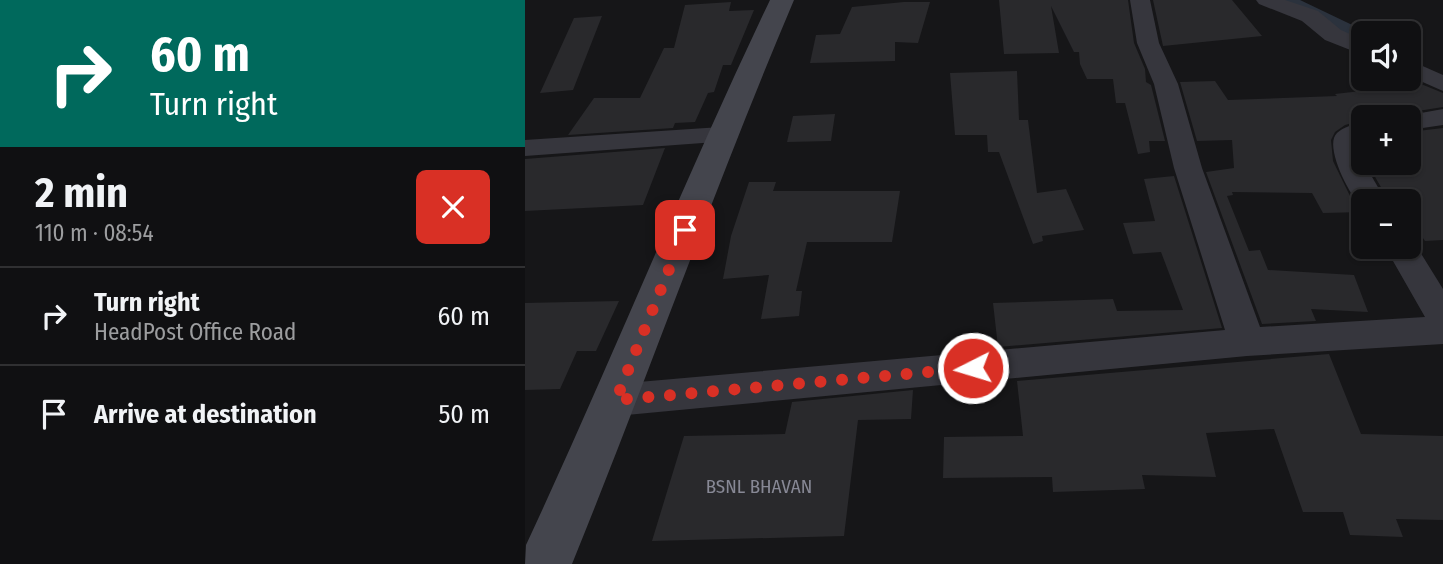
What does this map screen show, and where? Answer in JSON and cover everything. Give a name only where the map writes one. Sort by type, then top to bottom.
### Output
[{"type":"main road","points":[[545,564],[616,400],[721,135],[782,0]]},
{"type":"street","points":[[1140,0],[1148,43],[1165,84],[1188,160],[1188,169],[1247,342]]},
{"type":"street","points":[[1266,0],[1310,16],[1333,35],[1351,43]]},
{"type":"street","points":[[1421,73],[1443,84]]},
{"type":"street","points":[[1421,120],[1443,117]]},
{"type":"street","points":[[525,148],[721,135]]},
{"type":"street","points":[[1351,135],[1347,137],[1347,158],[1351,165]]},
{"type":"street","points":[[1408,259],[1443,318]]},
{"type":"street","points":[[616,400],[1247,342],[1443,330]]},
{"type":"building","points":[[999,0],[1128,0],[1134,43],[1145,69],[1146,82],[1151,85],[1165,141],[1149,141],[1150,152],[1138,154],[1125,103],[1116,103],[1113,79],[1087,79],[1080,64],[1079,52],[1074,52],[1051,6],[1059,53],[1004,54]]},
{"type":"building","points":[[1153,0],[1232,0],[1262,36],[1163,46]]},
{"type":"building","points":[[731,2],[729,11],[754,10],[731,65],[723,65],[714,92],[708,93],[695,122],[675,123],[673,128],[568,135],[594,98],[640,98],[664,48],[674,48],[685,5]]},
{"type":"building","points":[[930,2],[918,43],[895,42],[895,61],[810,63],[816,35],[840,34],[852,7]]},
{"type":"building","points":[[602,16],[573,90],[540,93],[574,18]]},
{"type":"building","points":[[1017,71],[1019,120],[1028,120],[1037,193],[1066,189],[1084,230],[1042,236],[1043,241],[1033,244],[999,152],[988,152],[987,135],[955,135],[950,73]]},
{"type":"building","points":[[1215,81],[1228,100],[1337,96],[1335,94],[1361,91],[1421,91],[1421,84],[1443,93],[1443,107],[1421,110],[1421,105],[1351,105],[1351,123],[1335,132],[1331,140],[1333,161],[1351,197],[1351,212],[1323,213],[1312,193],[1232,192],[1233,195],[1227,196],[1249,251],[1260,250],[1268,270],[1354,275],[1368,312],[1311,309],[1316,321],[1262,324],[1206,172],[1234,168],[1232,140],[1197,141],[1180,82]]},
{"type":"building","points":[[835,114],[831,141],[787,142],[793,116]]},
{"type":"building","points":[[1443,128],[1443,240],[1425,241],[1421,235],[1421,189],[1382,189],[1374,175],[1421,175],[1421,131]]},
{"type":"building","points":[[665,148],[643,205],[525,211],[525,159]]},
{"type":"building","points":[[1174,176],[1222,328],[998,347],[993,303],[1113,299],[1117,311],[1183,310],[1161,252],[1133,254],[1123,223],[1155,221],[1144,179]]},
{"type":"building","points":[[749,182],[776,182],[773,191],[900,191],[892,242],[807,242],[796,291],[802,291],[799,316],[761,319],[769,275],[723,279],[731,236]]},
{"type":"building","points":[[619,301],[596,351],[577,351],[560,389],[525,390],[525,303]]},
{"type":"building","points":[[1329,354],[1361,434],[1443,436],[1443,520],[1396,519],[1403,537],[1350,535],[1343,512],[1303,512],[1274,429],[1206,433],[1216,477],[1142,475],[1145,489],[1053,492],[1052,477],[943,478],[944,437],[1023,436],[1017,381]]},
{"type":"building","name":"BSNL BHAVAN","points":[[913,390],[911,419],[858,420],[844,536],[652,541],[684,436],[785,434],[792,402]]},
{"type":"waterway","points":[[1284,0],[1351,33]]},
{"type":"route","points":[[685,230],[616,400],[973,368]]}]
